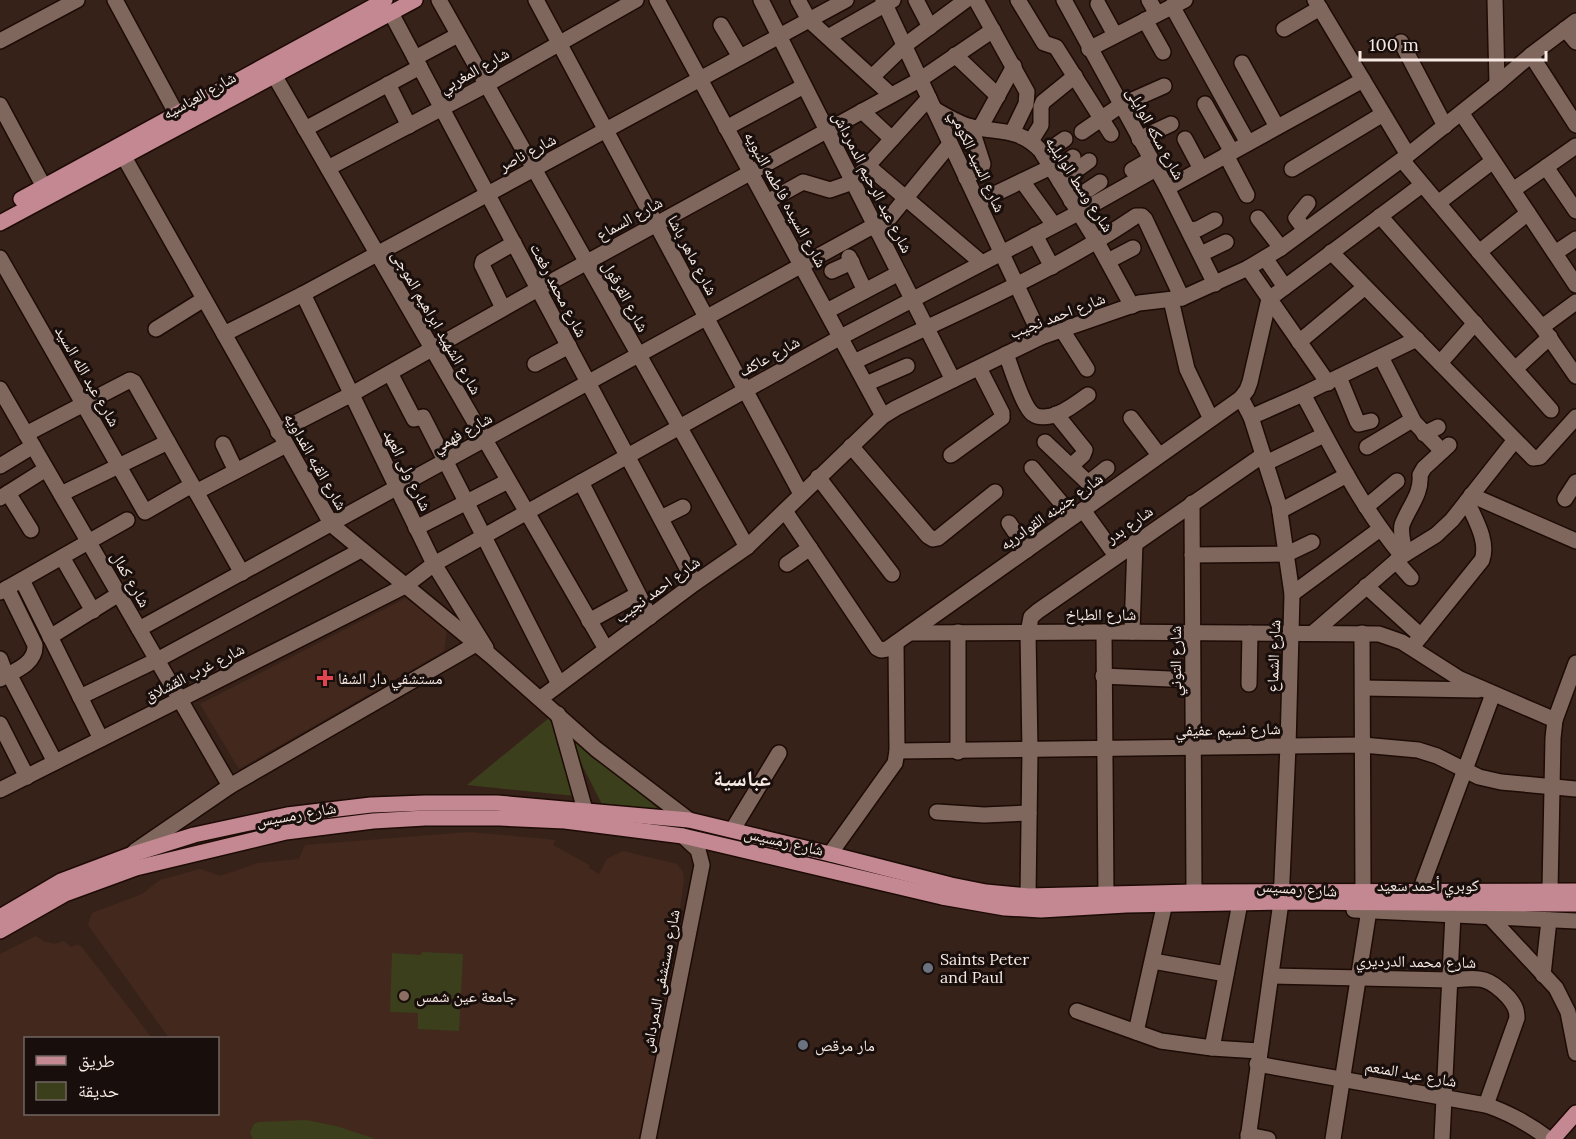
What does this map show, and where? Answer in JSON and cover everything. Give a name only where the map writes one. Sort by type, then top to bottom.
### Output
[{"type":"main road","name":"شارع العباسيه","points":[[0,211],[179,119],[388,7],[416,0]]},
{"type":"main road","name":"شارع العباسيه","points":[[0,223],[124,157],[179,119],[274,75],[388,7]]},
{"type":"main road","name":"شارع رمسيس","points":[[0,917],[61,881],[129,855],[244,823],[286,815],[371,805],[496,803],[689,820],[951,885],[986,892],[1028,896],[1106,895],[1240,903],[1281,897],[1363,891],[1576,891]]},
{"type":"main road","name":"شارع رمسيس","points":[[0,931],[65,894],[136,868],[258,838],[322,826],[384,820],[500,818],[565,822],[683,836],[974,904],[1041,910],[1166,898],[1194,892],[1281,897]]},
{"type":"main road","name":"كوبري أحمد سعيد","points":[[1281,897],[1576,904]]},
{"type":"main road","points":[[1551,1139],[1576,1113]]},
{"type":"street","points":[[0,41],[76,0]]},
{"type":"street","points":[[116,0],[179,119]]},
{"type":"street","name":"شارع القرقول","points":[[439,0],[747,548]]},
{"type":"street","name":"شارع ماهر باشا","points":[[536,0],[801,494]]},
{"type":"street","name":"شارع المغربي","points":[[328,168],[486,85],[636,0]]},
{"type":"street","name":"شارع السيده فاطمه النبويه","points":[[657,0],[883,416]]},
{"type":"street","name":"شارع عبد الرحيم الدمرداش","points":[[761,0],[953,380]]},
{"type":"street","points":[[798,0],[809,20],[891,95]]},
{"type":"street","name":"شارع ناصر","points":[[224,334],[303,294],[846,0]]},
{"type":"street","points":[[916,0],[930,27]]},
{"type":"street","points":[[872,77],[904,46],[966,0]]},
{"type":"street","points":[[976,0],[1026,86],[1028,98],[1012,132]]},
{"type":"street","points":[[1018,0],[1044,43],[1056,47],[1112,134]]},
{"type":"street","name":"شارع سكه الوايلى","points":[[1064,0],[1167,188],[1215,284]]},
{"type":"street","points":[[1149,0],[1151,17],[1163,52]]},
{"type":"street","points":[[1495,0],[1497,84]]},
{"type":"street","points":[[828,37],[887,2]]},
{"type":"street","name":"شارع السيد الكومي","points":[[887,2],[904,46],[933,100],[966,178],[1041,337]]},
{"type":"street","points":[[1089,49],[1179,3],[1248,143]]},
{"type":"street","points":[[1098,4],[1115,35]]},
{"type":"street","points":[[1284,29],[1317,4],[1383,114],[1422,185],[1546,332],[1576,376]]},
{"type":"street","name":"شارع محمد رفعت","points":[[388,7],[695,583]]},
{"type":"street","points":[[722,25],[740,57]]},
{"type":"street","points":[[1570,25],[1576,42]]},
{"type":"street","name":"شارع احمد نجيب","points":[[541,698],[695,583],[747,548],[883,416],[1041,337],[1146,302],[1177,299],[1248,268],[1281,248],[1405,157],[1570,25]]},
{"type":"street","name":"شارع السماع","points":[[145,512],[236,471],[282,438],[352,394],[586,262],[921,79],[993,30]]},
{"type":"street","points":[[305,129],[388,84],[458,35]]},
{"type":"street","points":[[1401,42],[1446,126]]},
{"type":"street","points":[[955,55],[998,96]]},
{"type":"street","points":[[1530,55],[1576,125]]},
{"type":"street","points":[[1242,63],[1277,127]]},
{"type":"street","points":[[966,178],[983,164],[975,127],[998,96],[1014,66]]},
{"type":"street","name":"شارع الشهيد ابراهيم الموجى","points":[[274,75],[606,650]]},
{"type":"street","points":[[1031,141],[1041,125],[1043,102],[1075,76]]},
{"type":"street","points":[[1167,188],[1363,80]]},
{"type":"street","points":[[388,84],[409,126]]},
{"type":"street","points":[[726,128],[804,86]]},
{"type":"street","points":[[1082,132],[1121,105],[1164,86]]},
{"type":"street","points":[[767,202],[803,182],[830,190],[854,182],[892,139],[933,100]]},
{"type":"street","name":"شارع وسط الوايليه","points":[[933,100],[952,119],[975,127],[1012,132],[1031,141],[1051,168],[1097,242],[1132,306]]},
{"type":"street","points":[[1205,104],[1247,195]]},
{"type":"street","points":[[0,105],[44,187]]},
{"type":"street","points":[[862,111],[892,139]]},
{"type":"street","points":[[1292,169],[1383,114]]},
{"type":"street","points":[[1461,114],[1576,285]]},
{"type":"street","points":[[1139,139],[1171,124]]},
{"type":"street","points":[[1051,168],[1065,139]]},
{"type":"street","points":[[1185,139],[1201,169]]},
{"type":"street","points":[[876,229],[906,198],[951,144]]},
{"type":"street","points":[[1513,190],[1576,146]]},
{"type":"street","name":"شارع القبه الفداويه","points":[[124,157],[332,525],[541,698],[596,748],[689,820]]},
{"type":"street","points":[[978,202],[1073,157]]},
{"type":"street","points":[[1438,203],[1493,160]]},
{"type":"street","points":[[1051,168],[1089,161]]},
{"type":"street","points":[[1132,170],[1153,164]]},
{"type":"street","name":"شارع عاكف","points":[[405,586],[434,564],[841,337],[1054,225],[1075,207],[1153,164]]},
{"type":"street","points":[[868,166],[982,263]]},
{"type":"street","points":[[1546,167],[1576,211]]},
{"type":"street","points":[[1022,181],[1054,225]]},
{"type":"street","points":[[1075,207],[1100,182]]},
{"type":"street","points":[[1241,398],[1248,390],[1269,299],[1422,185]]},
{"type":"street","points":[[1305,231],[1296,218],[1308,203]]},
{"type":"street","points":[[1479,252],[1528,213]]},
{"type":"street","points":[[854,362],[1052,267],[1097,242],[1136,216],[1142,216],[1177,299],[1187,369],[1211,419]]},
{"type":"street","points":[[1380,216],[1551,410]]},
{"type":"street","points":[[1258,218],[1281,248]]},
{"type":"street","points":[[1188,230],[1198,229],[1215,220]]},
{"type":"street","name":"شارع فهمي","points":[[139,629],[706,318],[876,229]]},
{"type":"street","points":[[1035,235],[1052,267]]},
{"type":"street","points":[[1555,254],[1576,239]]},
{"type":"street","points":[[1201,254],[1226,242]]},
{"type":"street","points":[[503,308],[482,265],[483,261],[514,243]]},
{"type":"street","points":[[1108,261],[1133,248]]},
{"type":"street","points":[[1332,252],[1533,458],[1540,457],[1576,417]]},
{"type":"street","name":"شارع عبد الله السيد","points":[[0,258],[145,512]]},
{"type":"street","points":[[1265,258],[1286,287]]},
{"type":"street","points":[[832,272],[850,260],[865,291]]},
{"type":"street","points":[[1248,268],[1299,342],[1333,380],[1356,422],[1359,424],[1371,421]]},
{"type":"street","points":[[826,311],[899,273]]},
{"type":"street","points":[[1299,342],[1365,287]]},
{"type":"street","name":"شارع ولى العهد","points":[[303,294],[434,564],[491,656]]},
{"type":"street","points":[[156,329],[204,299]]},
{"type":"street","points":[[1515,369],[1546,332],[1576,302]]},
{"type":"street","points":[[1440,363],[1475,323]]},
{"type":"street","points":[[1062,330],[1087,369]]},
{"type":"street","points":[[1251,417],[1417,339]]},
{"type":"street","points":[[535,364],[569,346]]},
{"type":"street","points":[[1006,354],[1023,398],[1032,414],[1040,417],[1056,414],[1088,395]]},
{"type":"street","points":[[1381,357],[1412,420],[1424,434],[1446,448],[1419,475],[1418,491],[1402,526],[1401,557]]},
{"type":"street","points":[[866,384],[907,366]]},
{"type":"street","points":[[951,455],[1002,418],[1002,413],[979,368]]},
{"type":"street","points":[[390,373],[414,419],[423,417],[559,684]]},
{"type":"street","points":[[0,466],[30,440],[84,404],[130,380],[137,385],[242,573]]},
{"type":"street","name":"شارع كمال","points":[[0,389],[5,410],[30,440],[230,786]]},
{"type":"street","points":[[1303,394],[1347,475],[1380,530],[1401,557],[1411,578]]},
{"type":"street","name":"شارع الشماع","points":[[1241,398],[1251,417],[1280,511],[1292,594],[1281,897],[1272,976],[1248,1137]]},
{"type":"street","name":"شارع جنينه القوادريه","points":[[810,548],[877,648],[887,649],[1241,398]]},
{"type":"street","points":[[1056,414],[1085,450],[1071,466]]},
{"type":"street","points":[[1131,418],[1159,455]]},
{"type":"street","points":[[1367,447],[1412,420]]},
{"type":"street","points":[[1424,434],[1438,427]]},
{"type":"street","name":"شارع بدر","points":[[1028,633],[1034,614],[1192,503],[1265,459],[1324,435]]},
{"type":"street","points":[[1312,633],[1401,557],[1436,535],[1452,520],[1515,440]]},
{"type":"street","points":[[1046,441],[1102,496]]},
{"type":"street","points":[[61,494],[168,442]]},
{"type":"street","points":[[223,444],[236,471]]},
{"type":"street","points":[[851,446],[933,539],[938,538],[995,492]]},
{"type":"street","points":[[1032,468],[1078,513],[1116,556]]},
{"type":"street","points":[[1089,483],[1107,468]]},
{"type":"street","points":[[31,530],[4,495],[46,469]]},
{"type":"street","points":[[1280,511],[1347,475]]},
{"type":"street","points":[[819,477],[892,574]]},
{"type":"street","points":[[416,528],[508,481]]},
{"type":"street","points":[[1366,507],[1397,481]]},
{"type":"street","points":[[581,482],[650,616]]},
{"type":"street","points":[[1565,499],[1576,482]]},
{"type":"street","points":[[1469,498],[1576,541]]},
{"type":"street","points":[[1416,642],[1477,567],[1485,553],[1485,544],[1469,498]]},
{"type":"street","name":"شارع التوني","points":[[1192,503],[1194,892]]},
{"type":"street","points":[[661,518],[683,507]]},
{"type":"street","points":[[785,511],[810,548],[787,564]]},
{"type":"street","points":[[5,676],[29,662],[35,651],[35,645],[4,590],[127,520]]},
{"type":"street","points":[[1010,523],[1027,550]]},
{"type":"street","points":[[1292,594],[1380,530]]},
{"type":"street","points":[[1132,632],[1135,542]]},
{"type":"street","points":[[1192,555],[1287,554],[1312,542]]},
{"type":"street","points":[[80,696],[157,660],[361,550]]},
{"type":"street","points":[[62,558],[93,611]]},
{"type":"street","points":[[22,580],[101,739]]},
{"type":"street","name":"شارع غرب القشلاق","points":[[0,790],[405,586]]},
{"type":"street","points":[[1366,586],[1416,642],[1460,679],[1555,720]]},
{"type":"street","points":[[50,637],[119,594]]},
{"type":"street","points":[[589,621],[638,594]]},
{"type":"street","points":[[958,632],[958,752]]},
{"type":"street","points":[[1104,632],[1103,749],[1106,895]]},
{"type":"street","name":"شارع الطباخ","points":[[910,633],[1362,633],[1416,642]]},
{"type":"street","points":[[1028,633],[1030,751],[1028,896]]},
{"type":"street","points":[[1249,684],[1250,633]]},
{"type":"street","points":[[1362,633],[1363,891]]},
{"type":"street","points":[[831,854],[896,763],[896,643]]},
{"type":"street","name":"شارع رمسيس","points":[[129,855],[230,786],[476,644]]},
{"type":"street","points":[[0,658],[5,676],[55,762]]},
{"type":"street","points":[[1550,890],[1555,720],[1576,663]]},
{"type":"street","points":[[1103,676],[1192,680]]},
{"type":"street","points":[[1363,688],[1488,692]]},
{"type":"street","points":[[1420,891],[1464,770],[1488,692]]},
{"type":"street","points":[[558,714],[585,810]]},
{"type":"street","points":[[0,724],[27,777]]},
{"type":"street","name":"شارع نسيم عفيفي","points":[[897,752],[1363,745],[1418,750],[1437,756],[1479,777],[1501,782],[1576,789]]},
{"type":"street","points":[[733,830],[779,753]]},
{"type":"street","points":[[937,812],[984,815],[1029,813]]},
{"type":"street","name":"شارع مستشفى الدمرداش","points":[[648,1139],[702,865],[698,849],[683,836]]},
{"type":"street","name":"شارع رمسيس","points":[[1281,897],[1289,907],[1297,909],[1369,910],[1576,921]]},
{"type":"street","points":[[1136,1032],[1166,898]]},
{"type":"street","points":[[1212,1048],[1240,903]]},
{"type":"street","points":[[1333,1139],[1369,910]]},
{"type":"street","points":[[1442,1139],[1453,914]]},
{"type":"street","points":[[1490,917],[1556,988],[1570,1021],[1576,1053]]},
{"type":"street","points":[[1543,975],[1549,920]]},
{"type":"street","points":[[1153,961],[1226,974]]},
{"type":"street","name":"شارع محمد الدرديري","points":[[1272,976],[1476,979],[1495,984],[1517,1010],[1515,1028],[1486,1105]]},
{"type":"street","name":"شارع عبد المنعم","points":[[1077,1011],[1161,1041],[1212,1048],[1342,1079],[1486,1105],[1508,1113],[1551,1139]]},
{"type":"street","points":[[1248,1137],[1268,1139]]},
{"type":"shaded area","name":"مستشفي دار الشفا","points":[[410,596],[447,630],[444,651],[239,769],[200,704]]},
{"type":"shaded area","name":"جامعة عين شمس","points":[[470,832],[555,840],[553,845],[589,865],[589,868],[599,874],[607,859],[623,851],[677,864],[683,872],[684,881],[657,1068],[641,1139],[0,1139],[0,954],[36,936],[54,944],[64,941],[71,947],[81,946],[151,1037],[24,1037],[24,1115],[219,1115],[219,1037],[168,1037],[88,925],[92,913],[142,894],[160,880],[200,869],[220,876],[258,863],[299,859],[305,845]]},
{"type":"green space","points":[[550,717],[575,796],[467,785]]},
{"type":"green space","points":[[560,722],[665,815],[605,810]]},
{"type":"green space","points":[[422,952],[463,954],[459,1031],[418,1029],[418,1013],[390,1012],[392,953],[421,955]]},
{"type":"green space","points":[[306,1120],[336,1126],[376,1139],[253,1139],[250,1133],[254,1124],[259,1122]]},
{"type":"place","name":"مستشفي دار الشفا","points":[[325,678]]},
{"type":"place","name":"Saints Peter and Paul","points":[[928,968]]},
{"type":"place","name":"جامعة عين شمس","points":[[404,996]]},
{"type":"place","name":"مار مرقص","points":[[803,1045]]},
{"type":"district","name":"عباسية","points":[[742,778]]}]
